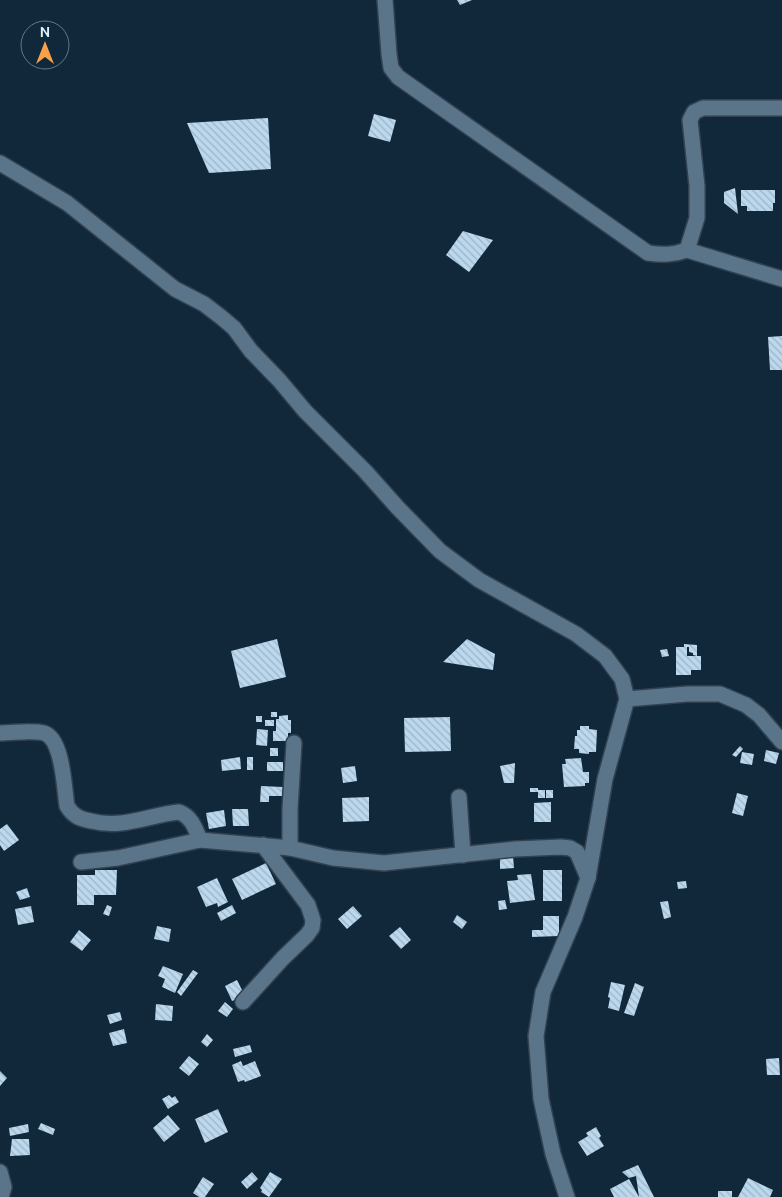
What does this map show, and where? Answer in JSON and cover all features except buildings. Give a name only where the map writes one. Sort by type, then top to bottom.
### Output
[{"type":"street","points":[[385,0],[391,68],[398,77],[648,253],[666,255],[686,250],[782,279]]},
{"type":"street","points":[[686,250],[697,218],[697,186],[690,120],[694,112],[703,108],[782,108]]},
{"type":"street","points":[[0,163],[67,203],[175,289],[204,304],[221,317],[234,328],[305,411],[365,471],[440,551],[479,580],[576,634],[606,656],[622,679],[627,699],[605,779],[588,878],[575,918],[543,992],[536,1036],[541,1099],[553,1154],[567,1197]]},
{"type":"street","points":[[627,699],[687,694],[720,694],[746,705],[759,715],[782,742]]},
{"type":"street","points":[[0,733],[35,732],[53,738],[59,750],[67,806],[71,814],[98,823],[118,825],[179,812],[186,815],[194,824],[200,840]]},
{"type":"street","points":[[290,848],[294,743]]},
{"type":"street","points":[[459,797],[464,855]]},
{"type":"street","points":[[80,862],[118,858],[200,840],[290,848],[333,858],[384,863],[514,849],[570,848],[577,852],[588,878]]},
{"type":"street","points":[[243,1002],[312,928],[313,920],[308,905],[263,845]]},
{"type":"street","points":[[0,1172],[4,1187],[1,1197]]}]
